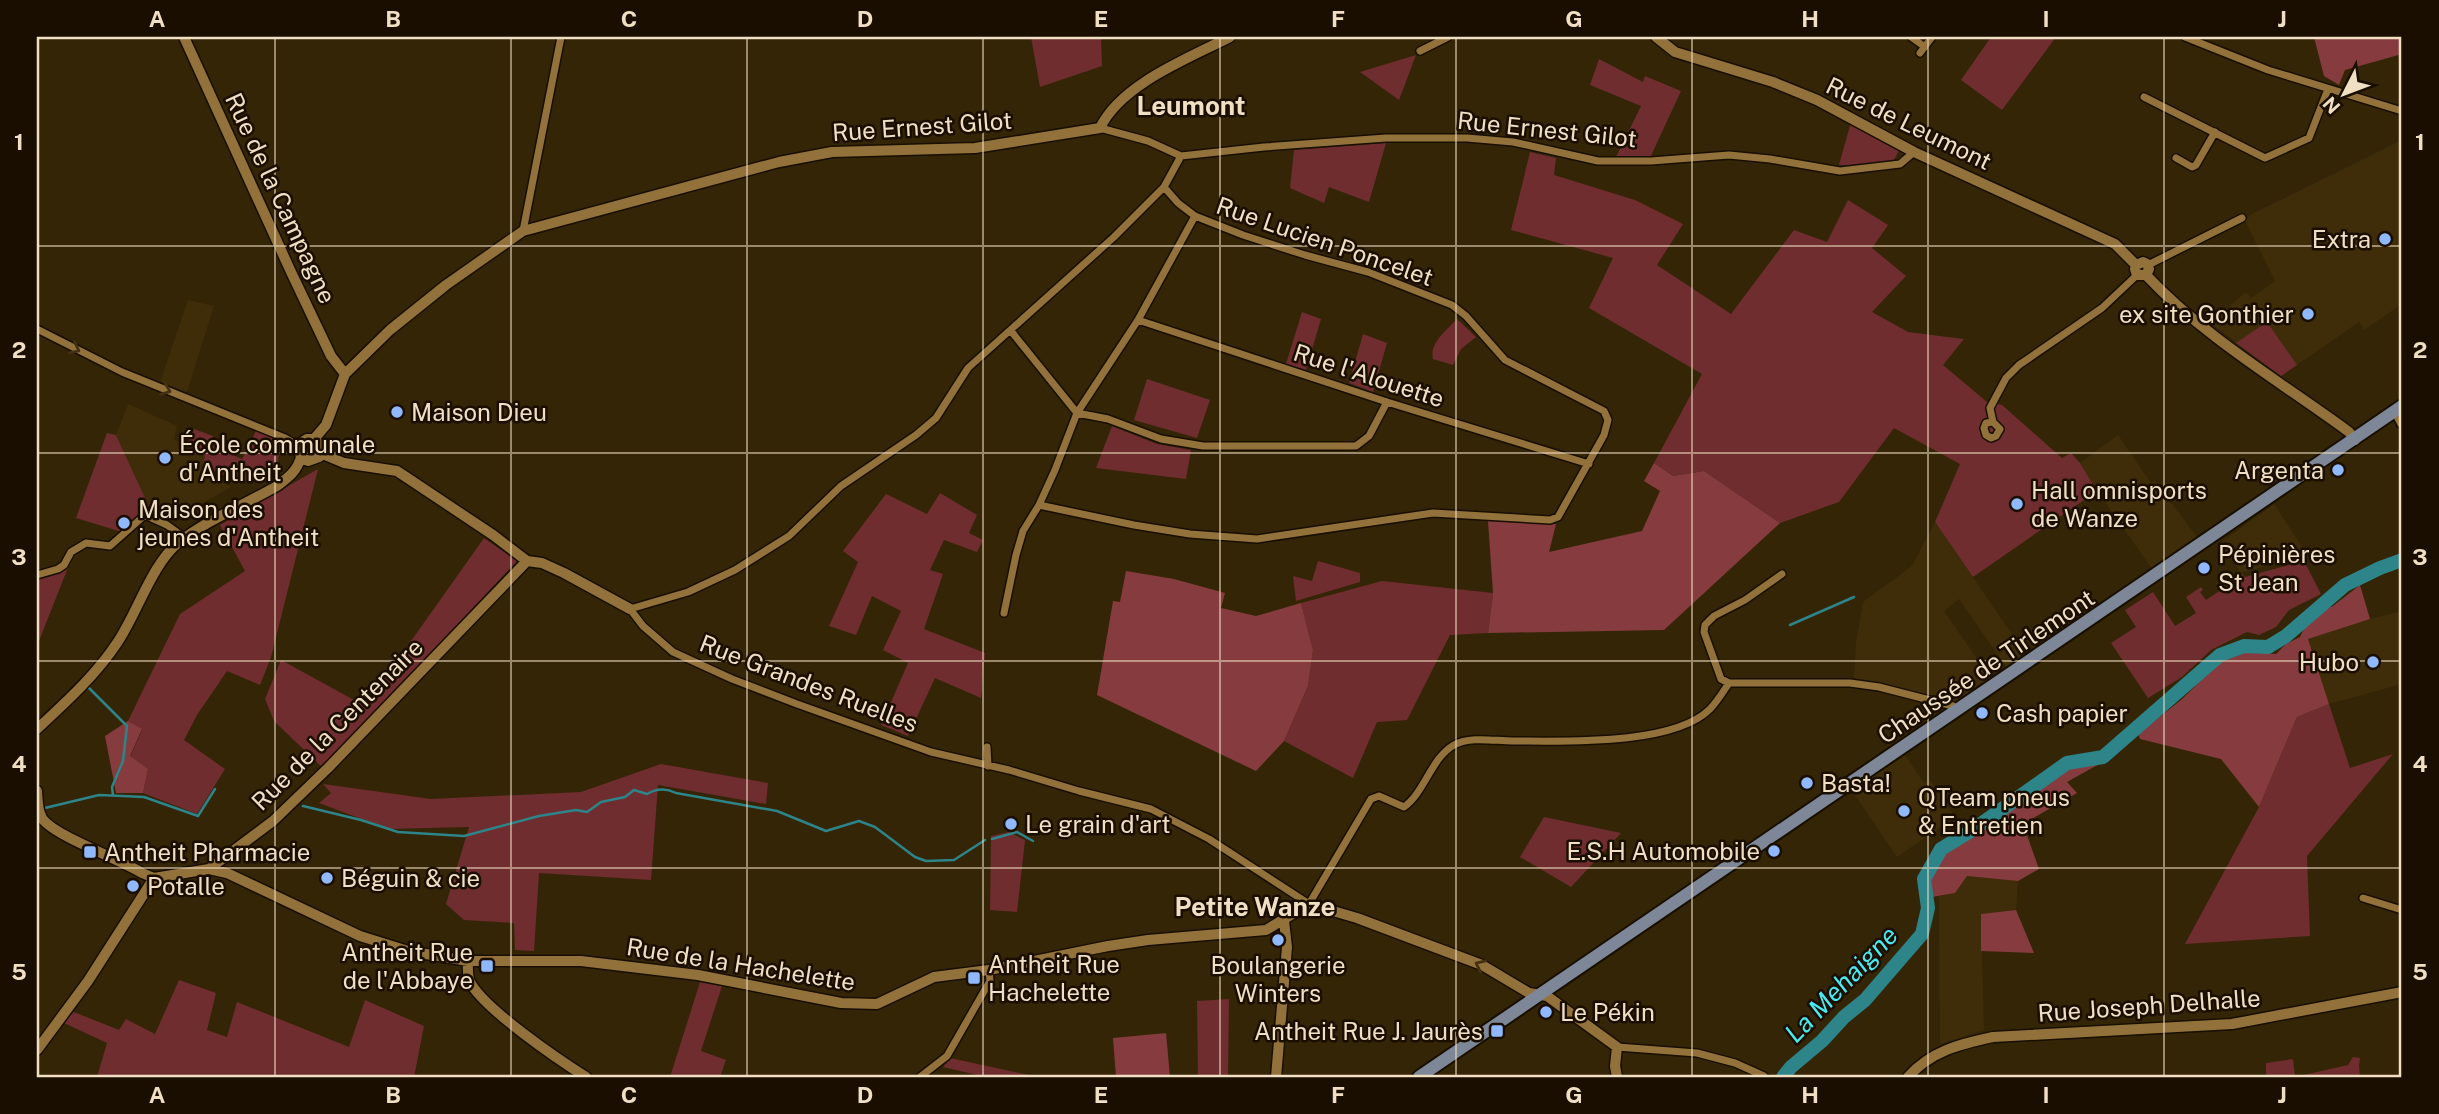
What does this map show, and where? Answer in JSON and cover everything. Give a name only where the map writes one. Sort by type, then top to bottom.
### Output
[{"type":"main road","name":"Chaussée de Tirlemont","points":[[1419,1077],[2355,440],[2400,413]]},
{"type":"street","name":"Rue de la Campagne","points":[[184,37],[331,356],[345,374]]},
{"type":"street","points":[[523,232],[562,37]]},
{"type":"street","points":[[1100,128],[1116,106],[1146,82],[1230,37]]},
{"type":"street","points":[[1420,51],[1448,37]]},
{"type":"street","name":"Rue de Leumont","points":[[1656,37],[1675,52],[1773,82],[1817,100],[1914,152],[2115,244],[2169,299],[2195,321],[2349,432],[2355,440]]},
{"type":"street","points":[[1911,37],[1925,43]]},
{"type":"street","points":[[2185,37],[2269,70],[2402,111]]},
{"type":"street","points":[[2144,97],[2265,158],[2309,138],[2328,89]]},
{"type":"street","name":"Rue Ernest Gilot","points":[[314,439],[326,425],[345,374],[418,307],[523,232],[779,162],[832,152],[975,148],[1100,128],[1148,141],[1181,156],[1383,138],[1466,138],[1513,142],[1598,161],[1651,161],[1729,155],[1840,171],[1900,164],[1914,152]]},
{"type":"street","points":[[2176,158],[2192,167],[2196,166],[2215,132]]},
{"type":"street","points":[[631,609],[709,583],[789,536],[841,486],[916,435],[936,418],[968,368],[1114,237],[1164,187],[1181,156]]},
{"type":"street","name":"Rue Lucien Poncelet","points":[[1039,505],[1133,526],[1178,533],[1257,539],[1433,513],[1550,520],[1558,517],[1604,435],[1608,420],[1604,411],[1505,360],[1466,316],[1452,305],[1368,272],[1243,235],[1195,216],[1178,203],[1164,187]]},
{"type":"street","points":[[1004,613],[1023,531],[1039,505],[1077,413],[1138,320],[1195,216]]},
{"type":"street","points":[[1993,422],[1990,408],[2006,378],[2019,365],[2102,308],[2142,270],[2242,218]]},
{"type":"street","name":"Rue l'Alouette","points":[[1138,320],[1387,402],[1589,464]]},
{"type":"street","points":[[37,329],[122,372],[285,438],[299,446],[301,457],[291,476],[186,538],[163,560],[116,645],[77,690],[37,729]]},
{"type":"street","points":[[1011,331],[1077,413],[1108,419],[1161,439],[1203,446],[1356,446],[1369,436],[1387,402]]},
{"type":"street","points":[[299,446],[307,439],[314,439],[320,445],[320,453],[312,461],[301,457]]},
{"type":"street","name":"Rue Grandes Ruelles","points":[[320,453],[344,463],[397,471],[527,561],[542,563],[564,573],[631,609],[643,626],[673,652],[732,679],[931,752],[1151,809],[1209,839],[1309,904]]},
{"type":"street","points":[[37,575],[64,565],[71,552],[86,543],[110,546],[145,515],[186,538]]},
{"type":"street","name":"Rue de la Centenaire","points":[[154,878],[209,869],[273,821],[319,777],[527,561]]},
{"type":"street","points":[[1782,574],[1745,600],[1714,616],[1705,625],[1704,632],[1710,653],[1721,679],[1729,683],[1850,683],[1879,687],[1953,706],[1956,711]]},
{"type":"street","points":[[1729,683],[1710,710],[1681,727],[1655,734],[1559,741],[1470,741],[1453,745],[1411,802],[1404,807],[1379,796],[1371,799],[1309,904],[1357,918],[1482,965],[1529,993],[1547,996],[1617,1048],[1697,1052],[1735,1063],[1764,1076]]},
{"type":"street","points":[[987,747],[988,766]]},
{"type":"street","points":[[37,791],[37,806],[44,821],[69,837],[154,878],[88,981],[37,1049]]},
{"type":"street","name":"Rue de la Hachelette","points":[[209,869],[227,873],[360,936],[408,951],[468,961],[581,961],[698,975],[841,1003],[877,1004],[934,977],[989,970],[1148,940],[1266,930],[1309,904]]},
{"type":"street","points":[[2364,898],[2402,910]]},
{"type":"street","points":[[1276,1077],[1286,972],[1284,920]]},
{"type":"street","points":[[468,961],[469,981],[486,1002],[531,1039],[586,1077]]},
{"type":"street","points":[[920,1077],[947,1056],[990,981],[989,970]]},
{"type":"street","name":"Rue Joseph Delhalle","points":[[1908,1077],[1935,1055],[1956,1045],[1993,1037],[2232,1024],[2402,992]]},
{"type":"street","points":[[1617,1048],[1617,1077]]},
{"type":"shaded area","points":[[1031,37],[1101,37],[1102,66],[1040,87]]},
{"type":"shaded area","points":[[1991,37],[2056,37],[2002,110],[1961,80]]},
{"type":"shaded area","points":[[2314,37],[2402,37],[2402,54],[2345,70],[2339,85],[2324,76]]},
{"type":"shaded area","points":[[1416,55],[1399,100],[1360,72]]},
{"type":"shaded area","points":[[1599,59],[1643,82],[1645,76],[1681,91],[1650,158],[1616,157],[1641,106],[1590,85]]},
{"type":"shaded area","points":[[1851,122],[1899,150],[1894,160],[1857,166],[1839,165]]},
{"type":"shaded area","points":[[2402,140],[2402,304],[2364,330],[2359,322],[2281,376],[2210,323],[2246,292],[2251,298],[2275,281],[2245,221],[2250,215]]},
{"type":"shaded area","points":[[1386,143],[1369,202],[1329,187],[1324,203],[1290,188],[1294,150]]},
{"type":"shaded area","points":[[1530,152],[1556,158],[1554,175],[1635,200],[1683,224],[1657,265],[1731,314],[1794,230],[1827,242],[1848,200],[1888,225],[1872,248],[1906,276],[1872,312],[1908,332],[1964,339],[1943,365],[1987,402],[2002,405],[2062,458],[2071,453],[2097,491],[1973,577],[1935,522],[1960,464],[1894,428],[1839,502],[1780,523],[1704,471],[1673,476],[1654,463],[1702,374],[1589,308],[1613,258],[1511,230]]},
{"type":"shaded area","points":[[188,300],[214,306],[187,392],[160,382]]},
{"type":"shaded area","points":[[1302,312],[1321,319],[1306,370],[1286,364]]},
{"type":"shaded area","points":[[1457,319],[1476,337],[1461,349],[1453,365],[1433,359],[1436,342]]},
{"type":"shaded area","points":[[2267,322],[2297,365],[2281,376],[2236,343]]},
{"type":"shaded area","points":[[1363,334],[1387,343],[1373,392],[1349,383]]},
{"type":"shaded area","points":[[1147,379],[1210,400],[1197,438],[1134,420]]},
{"type":"shaded area","name":"École communale d'Antheit","points":[[128,404],[177,426],[174,439],[205,456],[203,470],[231,487],[185,513],[152,513],[116,435]]},
{"type":"shaded area","points":[[1112,426],[1157,444],[1191,450],[1186,479],[1096,468]]},
{"type":"shaded area","points":[[194,429],[213,436],[210,445],[242,459],[256,431],[282,440],[277,464],[239,484],[205,465],[205,456],[186,444]]},
{"type":"shaded area","points":[[107,433],[116,435],[152,513],[122,532],[76,518]]},
{"type":"shaded area","points":[[2118,435],[2151,483],[2155,481],[2197,537],[2153,570],[2080,463]]},
{"type":"shaded area","points":[[1654,463],[1673,476],[1704,471],[1780,523],[1664,630],[1488,633],[1493,593],[1488,521],[1556,524],[1549,552],[1642,531],[1660,491],[1644,481]]},
{"type":"shaded area","points":[[318,469],[271,657],[260,685],[227,671],[197,715],[184,740],[225,769],[197,814],[143,793],[148,769],[130,757],[142,730],[128,721],[180,614],[245,571],[220,525]]},
{"type":"shaded area","points":[[940,493],[977,515],[969,533],[983,540],[977,552],[944,540],[930,570],[943,574],[924,629],[985,653],[981,698],[935,678],[908,736],[881,725],[908,663],[883,650],[901,611],[872,596],[856,635],[829,626],[858,562],[843,551],[886,494],[927,514]]},
{"type":"shaded area","points":[[2274,504],[2307,554],[2241,573],[2220,543]]},
{"type":"shaded area","points":[[1935,522],[2027,656],[2007,668],[1959,599],[1944,611],[1991,679],[1953,704],[1854,678],[1856,643],[1863,602],[1912,566]]},
{"type":"shaded area","points":[[484,538],[517,561],[323,768],[274,721],[265,699],[281,660],[365,706]]},
{"type":"shaded area","points":[[1318,561],[1360,573],[1360,582],[1296,601],[1293,576],[1312,581]]},
{"type":"shaded area","points":[[2304,561],[2321,594],[2289,610],[2276,627],[2259,635],[2247,632],[2211,650],[2182,677],[2148,698],[2111,643],[2136,627],[2125,610],[2153,592],[2175,626],[2196,613],[2186,597],[2201,587],[2203,590],[2200,592],[2206,600],[2233,582],[2231,577],[2240,572],[2245,577]]},
{"type":"shaded area","points":[[69,565],[39,641],[37,578],[50,575]]},
{"type":"shaded area","points":[[1126,571],[1174,579],[1225,593],[1221,608],[1256,616],[1301,603],[1313,650],[1308,686],[1284,741],[1256,771],[1097,695],[1113,601],[1120,602]]},
{"type":"shaded area","points":[[1382,581],[1493,593],[1488,633],[1450,635],[1407,720],[1377,722],[1353,778],[1284,741],[1308,686],[1313,650],[1301,603]]},
{"type":"shaded area","points":[[2360,585],[2370,619],[2308,639],[2329,704],[2297,717],[2259,807],[2221,759],[2140,739],[2138,734],[2181,700],[2223,659],[2243,651],[2276,654],[2286,644],[2300,637],[2307,622],[2316,613],[2333,606]]},
{"type":"shaded area","points":[[2402,611],[2402,684],[2329,704],[2308,639]]},
{"type":"shaded area","points":[[2329,704],[2350,768],[2393,754],[2307,856],[2310,936],[2185,944],[2259,807],[2297,717]]},
{"type":"shaded area","points":[[128,721],[142,729],[130,756],[148,769],[143,793],[116,793],[105,736]]},
{"type":"shaded area","points":[[1905,755],[1924,783],[1929,779],[1955,817],[1897,857],[1852,791]]},
{"type":"shaded area","points":[[2101,763],[2067,782],[2077,793],[2023,824],[2039,869],[2018,881],[1967,876],[1955,893],[1932,897],[1930,879],[1947,851],[2068,767]]},
{"type":"shaded area","points":[[661,764],[768,783],[766,804],[658,785],[651,880],[539,873],[534,951],[515,950],[514,923],[464,920],[446,904],[469,827],[388,829],[319,803],[331,793],[323,784],[431,799],[581,792]]},
{"type":"shaded area","points":[[1544,817],[1621,833],[1571,887],[1520,857]]},
{"type":"shaded area","points":[[1009,832],[1025,840],[1017,912],[990,910],[991,836]]},
{"type":"shaded area","points":[[1967,876],[2018,881],[2016,910],[1981,914],[1984,1030],[1940,1044],[1939,896],[1955,893]]},
{"type":"shaded area","points":[[2016,910],[2034,953],[1981,951],[1981,914]]},
{"type":"shaded area","points":[[179,980],[216,993],[207,1030],[227,1037],[237,1002],[349,1047],[365,1000],[424,1026],[414,1077],[97,1077],[107,1043],[62,1022],[74,1012],[119,1030],[126,1019],[155,1034]]},
{"type":"shaded area","points":[[700,982],[722,986],[701,1051],[726,1060],[720,1077],[670,1077]]},
{"type":"shaded area","points":[[1229,999],[1228,1077],[1198,1077],[1197,1001]]},
{"type":"shaded area","points":[[1166,1033],[1170,1077],[1116,1077],[1113,1038]]},
{"type":"shaded area","points":[[2353,1057],[2360,1058],[2360,1077],[2295,1077],[2348,1065]]},
{"type":"shaded area","points":[[950,1058],[1038,1077],[986,1077],[943,1067]]},
{"type":"shaded area","points":[[2293,1059],[2295,1077],[2266,1077],[2266,1063]]},
{"type":"waterway","name":"La Mehaigne","points":[[1783,1077],[1865,1000],[1922,934],[1928,908],[1924,879],[1941,849],[2067,763],[2103,757],[2220,655],[2244,646],[2268,647],[2286,636],[2345,585],[2402,560]]},
{"type":"waterway","points":[[1790,625],[1854,597]]},
{"type":"waterway","points":[[89,688],[127,726],[123,761],[112,787],[113,795]]},
{"type":"waterway","points":[[45,808],[99,795],[144,797],[198,816],[215,789]]},
{"type":"waterway","points":[[303,806],[398,832],[464,836],[539,816],[576,810],[587,812],[601,802],[625,797],[634,790],[647,794],[665,790],[777,811],[826,831],[859,821],[875,827],[915,857],[926,861],[954,860],[985,840]]},
{"type":"waterway","points":[[992,839],[1017,832],[1033,841]]},
{"type":"place","name":"Extra","points":[[2385,239]]},
{"type":"place","name":"ex site Gonthier","points":[[2308,314]]},
{"type":"place","name":"Maison Dieu","points":[[397,412]]},
{"type":"place","name":"École communale d'Antheit","points":[[165,458]]},
{"type":"place","name":"Argenta","points":[[2338,470]]},
{"type":"place","name":"Hall omnisports de Wanze","points":[[2017,504]]},
{"type":"place","name":"Maison des jeunes d'Antheit","points":[[124,523]]},
{"type":"place","name":"Pépinières St Jean","points":[[2204,568]]},
{"type":"place","name":"Hubo","points":[[2373,662]]},
{"type":"place","name":"Cash papier","points":[[1982,713]]},
{"type":"place","name":"Basta!","points":[[1807,783]]},
{"type":"place","name":"QTeam pneus & Entretien","points":[[1904,811]]},
{"type":"place","name":"Le grain d'art","points":[[1011,824]]},
{"type":"place","name":"E.S.H Automobile","points":[[1774,851]]},
{"type":"place","name":"Antheit Pharmacie","points":[[90,852]]},
{"type":"place","name":"Béguin & cie","points":[[327,878]]},
{"type":"place","name":"Potalle","points":[[133,886]]},
{"type":"place","name":"Boulangerie Winters","points":[[1278,940]]},
{"type":"place","name":"Antheit Rue de l'Abbaye","points":[[487,966]]},
{"type":"place","name":"Antheit Rue Hachelette","points":[[974,978]]},
{"type":"place","name":"Le Pékin","points":[[1546,1012]]},
{"type":"place","name":"Antheit Rue J. Jaurès","points":[[1497,1031]]},
{"type":"district","name":"Leumont","points":[[1191,105]]},
{"type":"district","name":"Petite Wanze","points":[[1255,906]]}]
